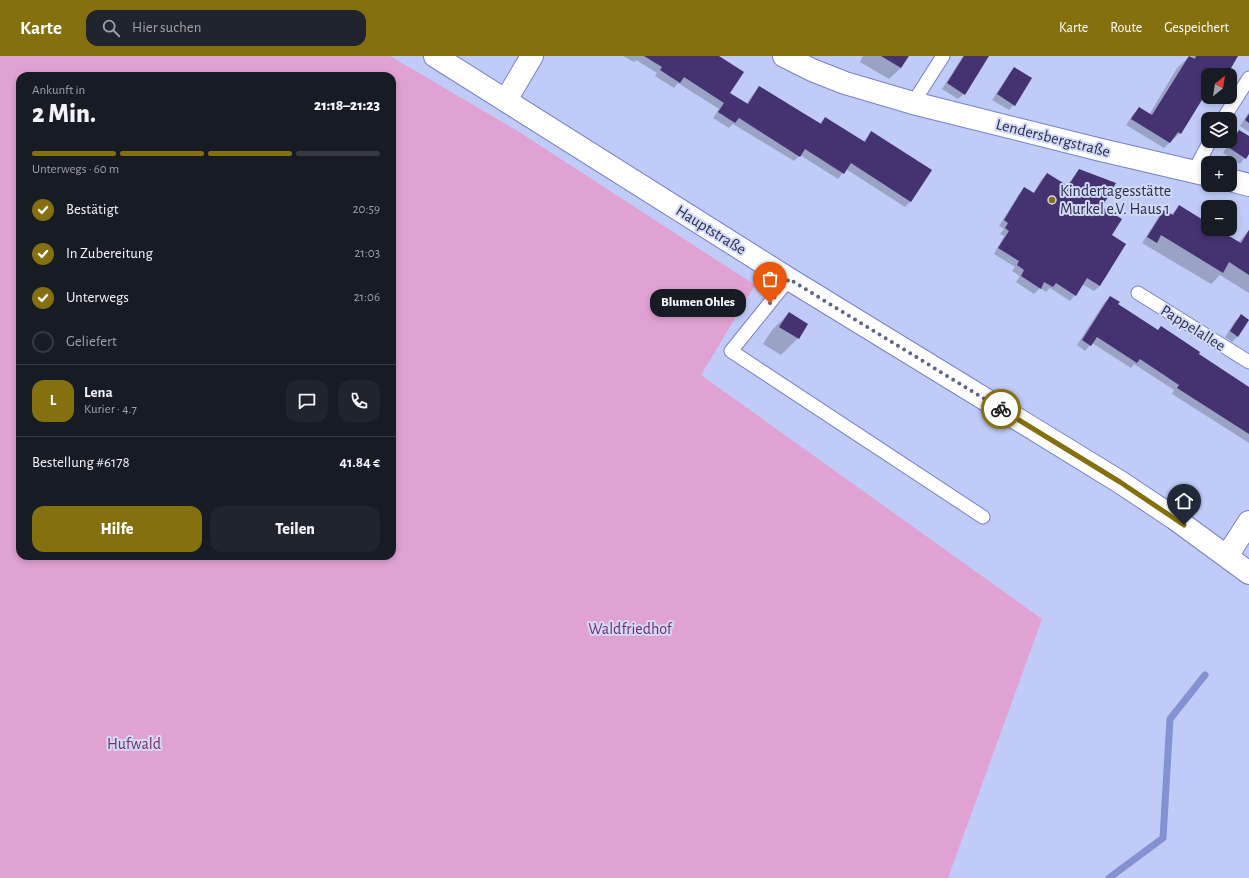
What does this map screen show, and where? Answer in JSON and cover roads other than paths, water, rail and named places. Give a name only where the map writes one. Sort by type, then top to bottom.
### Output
[{"type":"street","name":"Hauptstraße","points":[[435,56],[789,279],[1120,482],[1174,518],[1249,573]]},
{"type":"street","points":[[506,100],[532,56]]},
{"type":"street","name":"Lendersbergstraße","points":[[784,56],[812,70],[845,83],[913,103],[1101,150],[1201,173]]},
{"type":"street","points":[[1237,182],[1249,185]]},
{"type":"street","points":[[1227,556],[1249,522]]},
{"type":"lane","points":[[913,103],[943,56]]},
{"type":"lane","points":[[1227,112],[1249,78]]},
{"type":"lane","points":[[789,279],[731,352],[983,517]]},
{"type":"lane","name":"Pappelallee","points":[[1138,293],[1249,362]]},
{"type":"waterway","points":[[1109,878],[1163,838],[1170,719],[1205,675]]},
{"type":"place","name":"Kindertagesstätte Murkel e.V. Haus 1","points":[[1052,200]]},
{"type":"place","name":"Blumen Ohles","points":[[770,303]]},
{"type":"park label","name":"Waldfriedhof","points":[[630,629]]},
{"type":"park label","name":"Hufwald","points":[[134,744]]}]
